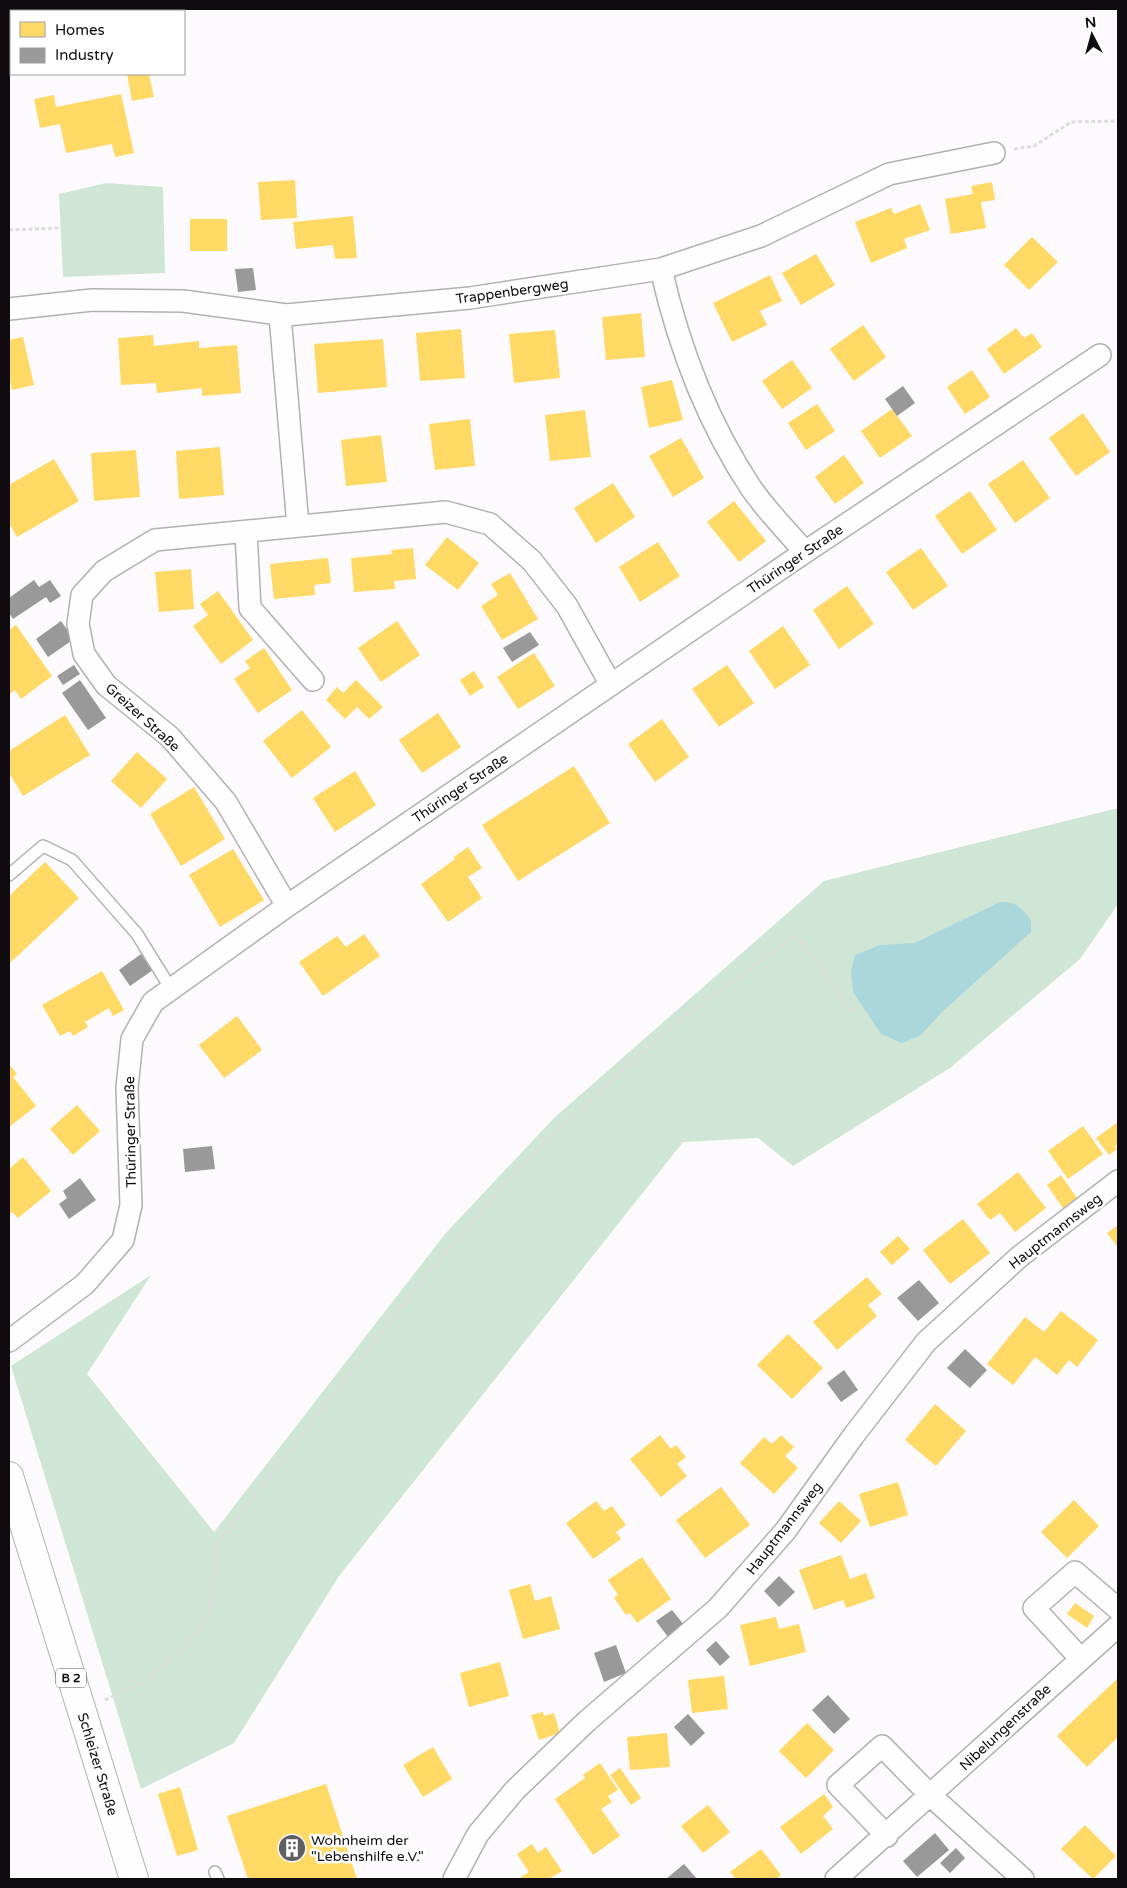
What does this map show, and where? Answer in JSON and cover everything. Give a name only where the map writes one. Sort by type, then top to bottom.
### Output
[{"type":"main road","name":"Schleizer Straße","points":[[9,1476],[16,1524],[82,1711],[134,1879]]},
{"type":"street","name":"Trappenbergweg","points":[[9,309],[92,300],[183,300],[280,315],[470,298],[661,270],[762,236],[889,174],[994,153]]},
{"type":"street","points":[[661,270],[673,322],[700,397],[751,488],[805,552]]},
{"type":"street","points":[[280,315],[298,526]]},
{"type":"street","name":"Thüringer Straße","points":[[9,1342],[85,1284],[122,1240],[131,1205],[127,1088],[132,1039],[153,1002],[287,906],[805,552],[1100,355]]},
{"type":"street","name":"Greizer Straße","points":[[287,906],[226,802],[170,737],[106,685],[84,654],[78,624],[82,596],[104,571],[156,540],[246,533],[298,526],[446,512],[490,524],[532,561],[567,606],[611,685]]},
{"type":"street","points":[[246,533],[250,608],[313,680]]},
{"type":"street","name":"Hauptmannsweg","points":[[454,1879],[478,1834],[516,1790],[587,1721],[718,1608],[786,1530],[854,1435],[926,1342],[1019,1257],[1118,1181]]},
{"type":"street","points":[[1080,1658],[1034,1608],[1075,1572],[1118,1609]]},
{"type":"street","name":"Nibelungenstraße","points":[[836,1879],[887,1836],[1080,1658],[1118,1626]]},
{"type":"street","points":[[887,1836],[838,1785],[882,1746],[931,1796],[1023,1879]]},
{"type":"lane","points":[[9,875],[43,846],[72,860],[137,934],[171,989]]},
{"type":"path","points":[[994,153],[1034,146],[1072,122],[1118,121]]},
{"type":"path","points":[[9,230],[61,228]]},
{"type":"path","points":[[82,1711],[147,1680],[184,1647],[208,1618],[218,1543],[400,1308],[522,1164],[658,1037],[796,935],[854,1012]]},
{"type":"green space","points":[[106,183],[163,187],[165,273],[63,277],[59,194]]},
{"type":"green space","points":[[1118,808],[1118,904],[1080,959],[950,1068],[793,1166],[758,1138],[683,1142],[339,1576],[234,1743],[141,1789],[11,1366],[151,1275],[87,1374],[214,1532],[445,1234],[554,1118],[824,881]]},
{"type":"water","points":[[1000,902],[1015,904],[1021,909],[1031,920],[1031,932],[943,1011],[921,1035],[902,1043],[881,1034],[853,992],[851,971],[855,955],[880,945],[915,943]]},
{"type":"building: Homes","points":[[127,75],[149,75],[154,97],[132,101]]},
{"type":"building: Homes","points":[[121,94],[134,153],[115,157],[112,144],[66,153],[60,124],[40,128],[34,99],[54,95],[56,107]]},
{"type":"building: Homes","points":[[295,180],[297,218],[261,220],[258,182]]},
{"type":"building: Homes","points":[[992,182],[995,200],[981,202],[986,228],[951,234],[945,199],[973,194],[971,186]]},
{"type":"building: Homes","points":[[920,204],[930,230],[904,239],[907,248],[871,263],[855,222],[891,208],[894,214]]},
{"type":"building: Homes","points":[[353,216],[357,258],[335,259],[333,245],[296,249],[293,222]]},
{"type":"building: Homes","points":[[190,219],[227,219],[227,251],[190,251]]},
{"type":"building: Homes","points":[[1032,237],[1058,262],[1029,290],[1004,265]]},
{"type":"building: Homes","points":[[816,254],[835,285],[801,305],[782,273]]},
{"type":"building: Homes","points":[[770,275],[782,301],[760,311],[767,325],[732,342],[713,303]]},
{"type":"building: Homes","points":[[641,313],[645,357],[606,360],[602,317]]},
{"type":"building: Homes","points":[[863,325],[886,357],[854,381],[830,349]]},
{"type":"building: Homes","points":[[1016,328],[1024,338],[1032,333],[1042,347],[1004,374],[987,349]]},
{"type":"building: Homes","points":[[461,329],[465,378],[420,381],[416,333]]},
{"type":"building: Homes","points":[[555,330],[560,378],[514,383],[509,334]]},
{"type":"building: Homes","points":[[153,335],[154,346],[199,341],[199,348],[237,345],[241,393],[202,396],[202,388],[157,393],[156,383],[121,385],[118,338]]},
{"type":"building: Homes","points":[[23,337],[34,385],[12,390],[9,377],[9,340]]},
{"type":"building: Homes","points":[[383,339],[387,387],[318,393],[314,344]]},
{"type":"building: Homes","points":[[792,360],[812,388],[782,409],[762,381]]},
{"type":"building: Homes","points":[[972,370],[990,397],[965,414],[947,387]]},
{"type":"building: Homes","points":[[672,380],[683,420],[649,428],[641,387]]},
{"type":"building: Homes","points":[[817,404],[835,431],[806,450],[788,423]]},
{"type":"building: Homes","points":[[892,409],[912,436],[880,458],[861,431]]},
{"type":"building: Homes","points":[[585,410],[591,457],[550,461],[545,415]]},
{"type":"building: Homes","points":[[1083,413],[1110,452],[1076,476],[1049,438]]},
{"type":"building: Homes","points":[[470,419],[475,466],[435,470],[429,424]]},
{"type":"building: Homes","points":[[381,435],[387,482],[346,486],[341,440]]},
{"type":"building: Homes","points":[[681,438],[704,478],[673,497],[649,456]]},
{"type":"building: Homes","points":[[220,447],[224,495],[179,499],[176,451]]},
{"type":"building: Homes","points":[[136,450],[140,497],[94,501],[91,453]]},
{"type":"building: Homes","points":[[844,455],[864,483],[835,504],[815,477]]},
{"type":"building: Homes","points":[[54,459],[79,501],[17,537],[9,523],[9,485]]},
{"type":"building: Homes","points":[[1023,460],[1050,498],[1015,523],[988,484]]},
{"type":"building: Homes","points":[[613,483],[635,517],[596,543],[574,508]]},
{"type":"building: Homes","points":[[970,491],[997,530],[962,554],[935,516]]},
{"type":"building: Homes","points":[[734,501],[766,541],[739,562],[707,522]]},
{"type":"building: Homes","points":[[447,537],[479,563],[458,590],[425,565]]},
{"type":"building: Homes","points":[[658,542],[680,576],[640,602],[619,567]]},
{"type":"building: Homes","points":[[413,548],[416,579],[394,581],[395,589],[354,592],[351,558],[392,554],[391,550]]},
{"type":"building: Homes","points":[[921,548],[948,586],[913,610],[886,572]]},
{"type":"building: Homes","points":[[328,558],[331,583],[314,585],[315,595],[274,599],[270,564]]},
{"type":"building: Homes","points":[[191,569],[194,609],[159,612],[155,572]]},
{"type":"building: Homes","points":[[510,573],[538,619],[502,640],[481,606],[498,595],[491,584]]},
{"type":"building: Homes","points":[[847,586],[874,624],[839,649],[813,610]]},
{"type":"building: Homes","points":[[218,591],[253,640],[221,664],[193,626],[208,615],[200,604]]},
{"type":"building: Homes","points":[[397,621],[420,655],[381,682],[358,648]]},
{"type":"building: Homes","points":[[16,625],[52,676],[21,699],[15,690],[9,695],[9,630]]},
{"type":"building: Homes","points":[[783,626],[810,665],[775,689],[749,651]]},
{"type":"building: Homes","points":[[264,648],[292,690],[258,713],[234,679],[250,668],[245,661]]},
{"type":"building: Homes","points":[[534,653],[555,686],[518,709],[497,677]]},
{"type":"building: Homes","points":[[727,665],[754,703],[719,727],[692,689]]},
{"type":"building: Homes","points":[[474,671],[484,687],[470,696],[460,680]]},
{"type":"building: Homes","points":[[356,680],[383,707],[369,719],[357,707],[345,719],[326,700],[337,687],[343,693]]},
{"type":"building: Homes","points":[[302,710],[331,747],[292,778],[263,741]]},
{"type":"building: Homes","points":[[438,713],[461,747],[422,773],[399,740]]},
{"type":"building: Homes","points":[[65,715],[90,755],[23,796],[9,773],[9,751]]},
{"type":"building: Homes","points":[[662,719],[689,757],[655,782],[628,744]]},
{"type":"building: Homes","points":[[137,752],[167,779],[141,808],[111,781]]},
{"type":"building: Homes","points":[[574,766],[610,823],[518,881],[482,825]]},
{"type":"building: Homes","points":[[355,771],[376,805],[335,832],[313,798]]},
{"type":"building: Homes","points":[[194,787],[225,839],[181,866],[150,814]]},
{"type":"building: Homes","points":[[468,847],[482,868],[468,877],[482,898],[448,922],[421,884]]},
{"type":"building: Homes","points":[[233,849],[264,900],[220,927],[189,875]]},
{"type":"building: Homes","points":[[45,862],[79,898],[9,964],[9,896]]},
{"type":"building: Homes","points":[[364,934],[380,956],[323,996],[299,962],[337,936],[346,947]]},
{"type":"building: Homes","points":[[102,971],[124,1010],[113,1016],[109,1008],[85,1022],[88,1027],[73,1036],[70,1031],[60,1036],[42,1005]]},
{"type":"building: Homes","points":[[237,1016],[262,1050],[224,1078],[199,1045]]},
{"type":"building: Homes","points":[[9,1064],[17,1074],[13,1077],[36,1106],[9,1127]]},
{"type":"building: Homes","points":[[77,1105],[100,1131],[73,1155],[50,1129]]},
{"type":"building: Homes","points":[[1118,1122],[1118,1144],[1115,1146],[1117,1149],[1109,1155],[1096,1138]]},
{"type":"building: Homes","points":[[1083,1126],[1103,1154],[1068,1179],[1048,1151]]},
{"type":"building: Homes","points":[[23,1157],[51,1191],[18,1218],[12,1212],[9,1215],[9,1169]]},
{"type":"building: Homes","points":[[1018,1172],[1046,1208],[1015,1232],[1000,1213],[990,1220],[977,1204]]},
{"type":"building: Homes","points":[[1061,1175],[1079,1201],[1065,1211],[1047,1185]]},
{"type":"building: Homes","points":[[963,1219],[990,1253],[950,1284],[923,1250]]},
{"type":"building: Homes","points":[[1118,1225],[1118,1247],[1107,1233]]},
{"type":"building: Homes","points":[[898,1236],[910,1249],[892,1265],[880,1252]]},
{"type":"building: Homes","points":[[867,1277],[882,1294],[868,1305],[877,1316],[837,1350],[813,1322]]},
{"type":"building: Homes","points":[[1061,1311],[1098,1340],[1077,1367],[1069,1360],[1057,1375],[1035,1357],[1013,1385],[987,1364],[1025,1317],[1044,1332]]},
{"type":"building: Homes","points":[[788,1334],[823,1368],[792,1399],[757,1365]]},
{"type":"building: Homes","points":[[935,1404],[966,1431],[936,1466],[905,1440]]},
{"type":"building: Homes","points":[[660,1435],[671,1449],[676,1445],[686,1457],[677,1464],[687,1476],[661,1497],[630,1459]]},
{"type":"building: Homes","points":[[781,1435],[794,1447],[785,1456],[798,1468],[774,1494],[740,1463],[764,1437],[772,1444]]},
{"type":"building: Homes","points":[[898,1482],[908,1515],[870,1527],[859,1494]]},
{"type":"building: Homes","points":[[721,1487],[750,1525],[705,1558],[676,1520]]},
{"type":"building: Homes","points":[[1074,1500],[1099,1526],[1067,1558],[1041,1532]]},
{"type":"building: Homes","points":[[596,1501],[604,1511],[612,1506],[626,1525],[616,1532],[621,1539],[593,1559],[566,1523]]},
{"type":"building: Homes","points":[[839,1501],[861,1521],[841,1543],[819,1523]]},
{"type":"building: Homes","points":[[841,1555],[850,1579],[866,1573],[875,1598],[846,1608],[843,1600],[814,1610],[799,1570]]},
{"type":"building: Homes","points":[[642,1557],[671,1599],[637,1623],[630,1613],[626,1615],[614,1598],[618,1595],[608,1580]]},
{"type":"building: Homes","points":[[530,1584],[535,1601],[551,1596],[560,1629],[523,1639],[509,1590]]},
{"type":"building: Homes","points":[[1075,1603],[1094,1616],[1087,1628],[1067,1614]]},
{"type":"building: Homes","points":[[776,1617],[779,1629],[799,1624],[806,1652],[750,1666],[740,1625]]},
{"type":"building: Homes","points":[[500,1662],[509,1696],[469,1707],[460,1673]]},
{"type":"building: Homes","points":[[724,1676],[728,1709],[692,1713],[688,1680]]},
{"type":"building: Homes","points":[[1118,1678],[1118,1737],[1087,1767],[1057,1736]]},
{"type":"building: Homes","points":[[543,1712],[544,1716],[554,1713],[560,1733],[539,1740],[531,1715]]},
{"type":"building: Homes","points":[[807,1723],[834,1750],[806,1778],[779,1751]]},
{"type":"building: Homes","points":[[667,1733],[670,1767],[630,1770],[627,1737]]},
{"type":"building: Homes","points":[[433,1747],[452,1779],[423,1797],[403,1765]]},
{"type":"building: Homes","points":[[600,1763],[618,1790],[608,1796],[612,1802],[601,1809],[620,1836],[593,1855],[555,1799],[585,1778],[583,1775]]},
{"type":"building: Homes","points":[[620,1768],[641,1798],[631,1805],[610,1775]]},
{"type":"building: Homes","name":"Wohnheim der \"Lebenshilfe e.V.\"","points":[[326,1784],[357,1879],[248,1879],[227,1816]]},
{"type":"building: Homes","points":[[180,1787],[198,1850],[177,1856],[158,1794]]},
{"type":"building: Homes","points":[[824,1794],[833,1807],[823,1816],[833,1829],[801,1854],[780,1827]]},
{"type":"building: Homes","points":[[708,1805],[730,1832],[703,1853],[681,1826]]},
{"type":"building: Homes","points":[[1085,1825],[1116,1856],[1093,1879],[1061,1849]]},
{"type":"building: Homes","points":[[532,1844],[538,1853],[546,1847],[562,1871],[549,1879],[518,1879],[529,1872],[517,1854]]},
{"type":"building: Homes","points":[[761,1849],[781,1875],[776,1879],[736,1879],[730,1872]]},
{"type":"building: Industry","points":[[253,268],[256,290],[238,292],[235,269]]},
{"type":"building: Industry","points":[[903,386],[915,403],[897,416],[885,399]]},
{"type":"building: Industry","points":[[34,580],[39,587],[50,580],[61,596],[50,603],[46,597],[13,619],[9,613],[9,598]]},
{"type":"building: Industry","points":[[61,621],[74,639],[48,657],[36,639]]},
{"type":"building: Industry","points":[[530,632],[539,645],[512,662],[503,648]]},
{"type":"building: Industry","points":[[74,665],[80,674],[63,685],[57,676]]},
{"type":"building: Industry","points":[[80,680],[106,718],[88,730],[62,693]]},
{"type":"building: Industry","points":[[141,954],[153,970],[130,986],[119,970]]},
{"type":"building: Industry","points":[[212,1146],[215,1169],[185,1172],[183,1149]]},
{"type":"building: Industry","points":[[80,1178],[96,1200],[69,1219],[59,1204],[67,1198],[63,1191]]},
{"type":"building: Industry","points":[[919,1280],[939,1303],[918,1321],[897,1298]]},
{"type":"building: Industry","points":[[965,1349],[987,1370],[970,1388],[947,1368]]},
{"type":"building: Industry","points":[[844,1370],[858,1390],[841,1402],[827,1383]]},
{"type":"building: Industry","points":[[779,1576],[795,1592],[779,1607],[764,1591]]},
{"type":"building: Industry","points":[[672,1610],[684,1625],[668,1637],[656,1621]]},
{"type":"building: Industry","points":[[716,1641],[730,1657],[720,1666],[706,1650]]},
{"type":"building: Industry","points":[[616,1645],[626,1673],[604,1682],[594,1653]]},
{"type":"building: Industry","points":[[828,1695],[850,1719],[834,1734],[812,1710]]},
{"type":"building: Industry","points":[[688,1714],[705,1733],[691,1746],[674,1727]]},
{"type":"building: Industry","points":[[935,1833],[949,1850],[917,1877],[903,1861]]},
{"type":"building: Industry","points":[[956,1848],[965,1858],[950,1873],[940,1863]]},
{"type":"building: Industry","points":[[684,1864],[697,1879],[666,1879]]},
{"type":"place","name":"Wohnheim der \"Lebenshilfe e.V.\"","points":[[292,1848]]}]
